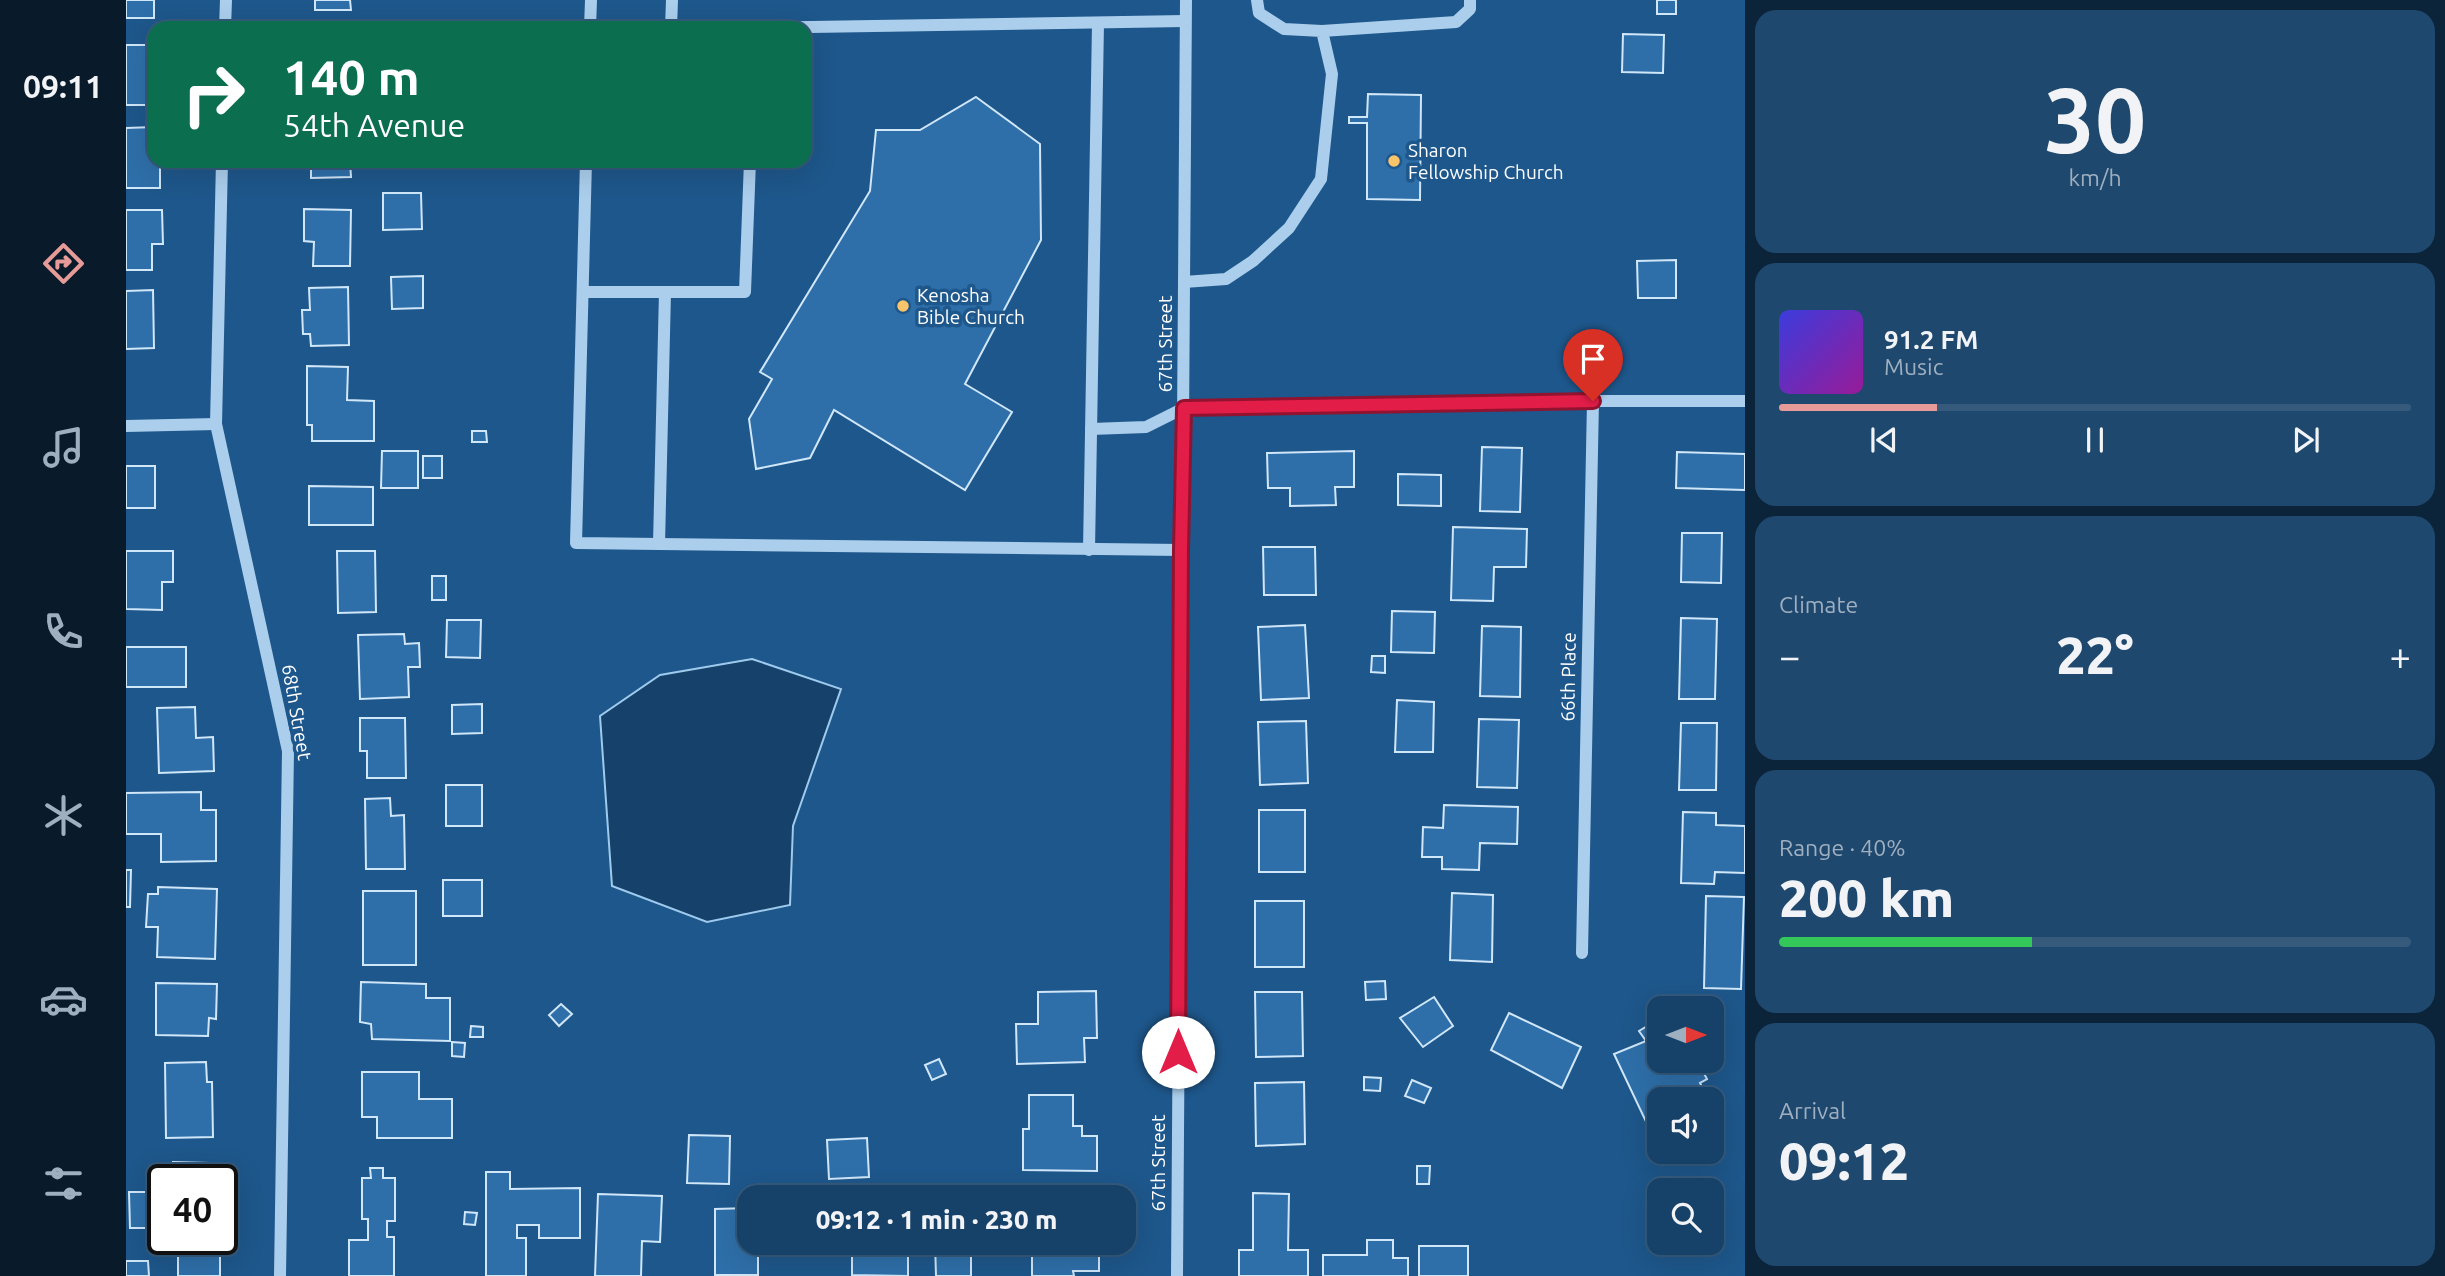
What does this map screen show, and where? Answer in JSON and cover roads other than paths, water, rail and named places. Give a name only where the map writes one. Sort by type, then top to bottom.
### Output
[{"type":"street","points":[[225,21],[226,0]]},
{"type":"street","points":[[590,21],[591,0]]},
{"type":"street","points":[[671,21],[672,0]]},
{"type":"street","name":"67th Street","points":[[1177,1276],[1186,0]]},
{"type":"street","points":[[1257,0],[1259,13],[1284,29],[1322,31],[1456,22],[1469,9],[1470,0]]},
{"type":"street","points":[[812,27],[1185,21]]},
{"type":"street","points":[[1089,550],[1098,23]]},
{"type":"street","points":[[1184,282],[1226,279],[1253,261],[1289,228],[1321,179],[1332,74],[1322,31]]},
{"type":"street","name":"68th Street","points":[[222,168],[216,424],[288,751],[280,1276]]},
{"type":"street","points":[[586,168],[576,543],[1181,550]]},
{"type":"street","points":[[583,292],[745,292],[750,168]]},
{"type":"street","points":[[659,544],[665,292]]},
{"type":"street","name":"66th Place","points":[[1582,953],[1593,401]]},
{"type":"street","points":[[1091,429],[1146,427],[1184,408],[1745,401]]},
{"type":"street","points":[[126,426],[216,424]]},
{"type":"water","points":[[752,659],[841,689],[793,826],[790,905],[707,922],[612,886],[600,716],[660,675]]},
{"type":"place","name":"Sharon Fellowship Church","points":[[1394,161]]},
{"type":"place","name":"Kenosha Bible Church","points":[[903,306]]}]
